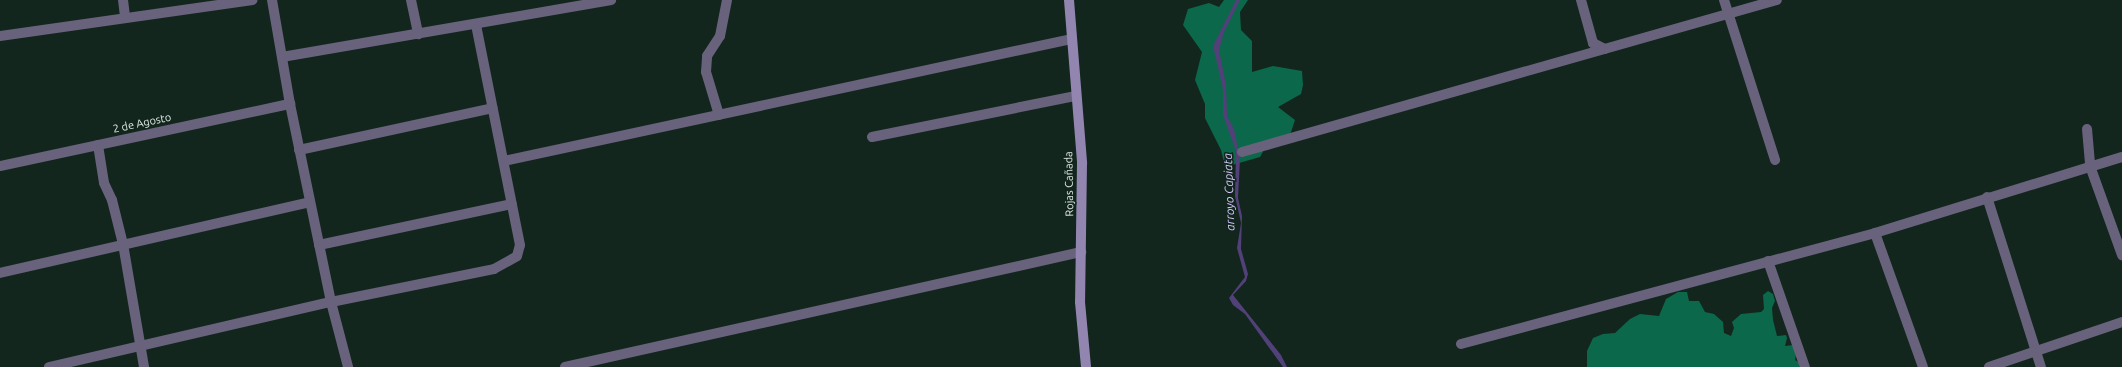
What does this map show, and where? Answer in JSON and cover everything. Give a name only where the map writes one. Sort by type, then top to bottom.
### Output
[{"type":"main road","name":"Rojas Cañada","points":[[1069,0],[1082,163],[1080,302],[1086,367]]},
{"type":"street","points":[[123,0],[126,18]]},
{"type":"street","points":[[0,36],[252,0]]},
{"type":"street","points":[[272,0],[299,150],[331,302],[348,367]]},
{"type":"street","points":[[411,0],[418,34]]},
{"type":"street","points":[[282,57],[611,0]]},
{"type":"street","points":[[720,115],[706,72],[706,61],[707,56],[720,36],[728,0]]},
{"type":"street","points":[[1581,0],[1593,43],[1605,49]]},
{"type":"street","points":[[1724,0],[1775,160]]},
{"type":"street","points":[[1242,152],[1777,0]]},
{"type":"street","points":[[49,367],[331,302],[494,269],[517,256],[520,245],[476,24]]},
{"type":"street","points":[[504,161],[1071,39]]},
{"type":"street","points":[[872,137],[1076,96]]},
{"type":"street","name":"2 de Agosto","points":[[0,166],[290,104]]},
{"type":"street","points":[[299,150],[493,108]]},
{"type":"street","points":[[2087,129],[2090,166],[2122,255]]},
{"type":"street","points":[[98,145],[104,183],[112,200],[123,244],[143,346],[144,367]]},
{"type":"street","points":[[1461,344],[1875,233],[1987,197],[2122,157]]},
{"type":"street","points":[[1987,197],[2041,367]]},
{"type":"street","points":[[0,272],[310,202]]},
{"type":"street","points":[[319,245],[512,204]]},
{"type":"street","points":[[1875,233],[1923,367]]},
{"type":"street","points":[[565,367],[1081,252]]},
{"type":"street","points":[[1768,262],[1805,367]]},
{"type":"street","points":[[1989,367],[2122,322]]},
{"type":"green space","points":[[1224,0],[1248,0],[1240,12],[1241,30],[1252,41],[1252,72],[1273,66],[1302,71],[1303,85],[1301,94],[1278,107],[1295,120],[1288,141],[1265,148],[1260,157],[1225,167],[1221,150],[1205,118],[1205,104],[1195,80],[1202,52],[1183,25],[1188,9],[1209,3],[1219,7]]},
{"type":"green space","points":[[1768,291],[1773,294],[1775,301],[1772,308],[1777,336],[1786,335],[1787,338],[1785,346],[1793,345],[1796,354],[1795,360],[1800,363],[1799,367],[1587,367],[1587,351],[1593,338],[1603,334],[1615,333],[1630,319],[1640,314],[1659,316],[1666,299],[1678,292],[1687,292],[1689,301],[1699,301],[1705,312],[1714,314],[1723,322],[1724,333],[1731,336],[1734,328],[1732,322],[1741,314],[1761,312],[1764,309],[1763,295]]},
{"type":"shaded area","points":[[1236,0],[1240,0],[1224,32],[1219,50],[1226,85],[1227,116],[1234,129],[1240,159],[1238,198],[1242,216],[1241,249],[1248,274],[1246,281],[1233,295],[1281,355],[1287,367],[1283,367],[1245,314],[1233,305],[1229,298],[1245,277],[1237,248],[1241,223],[1235,196],[1236,151],[1223,115],[1223,89],[1213,46]]},
{"type":"water label","name":"arroyo Capiata","points":[[1229,192]]}]
